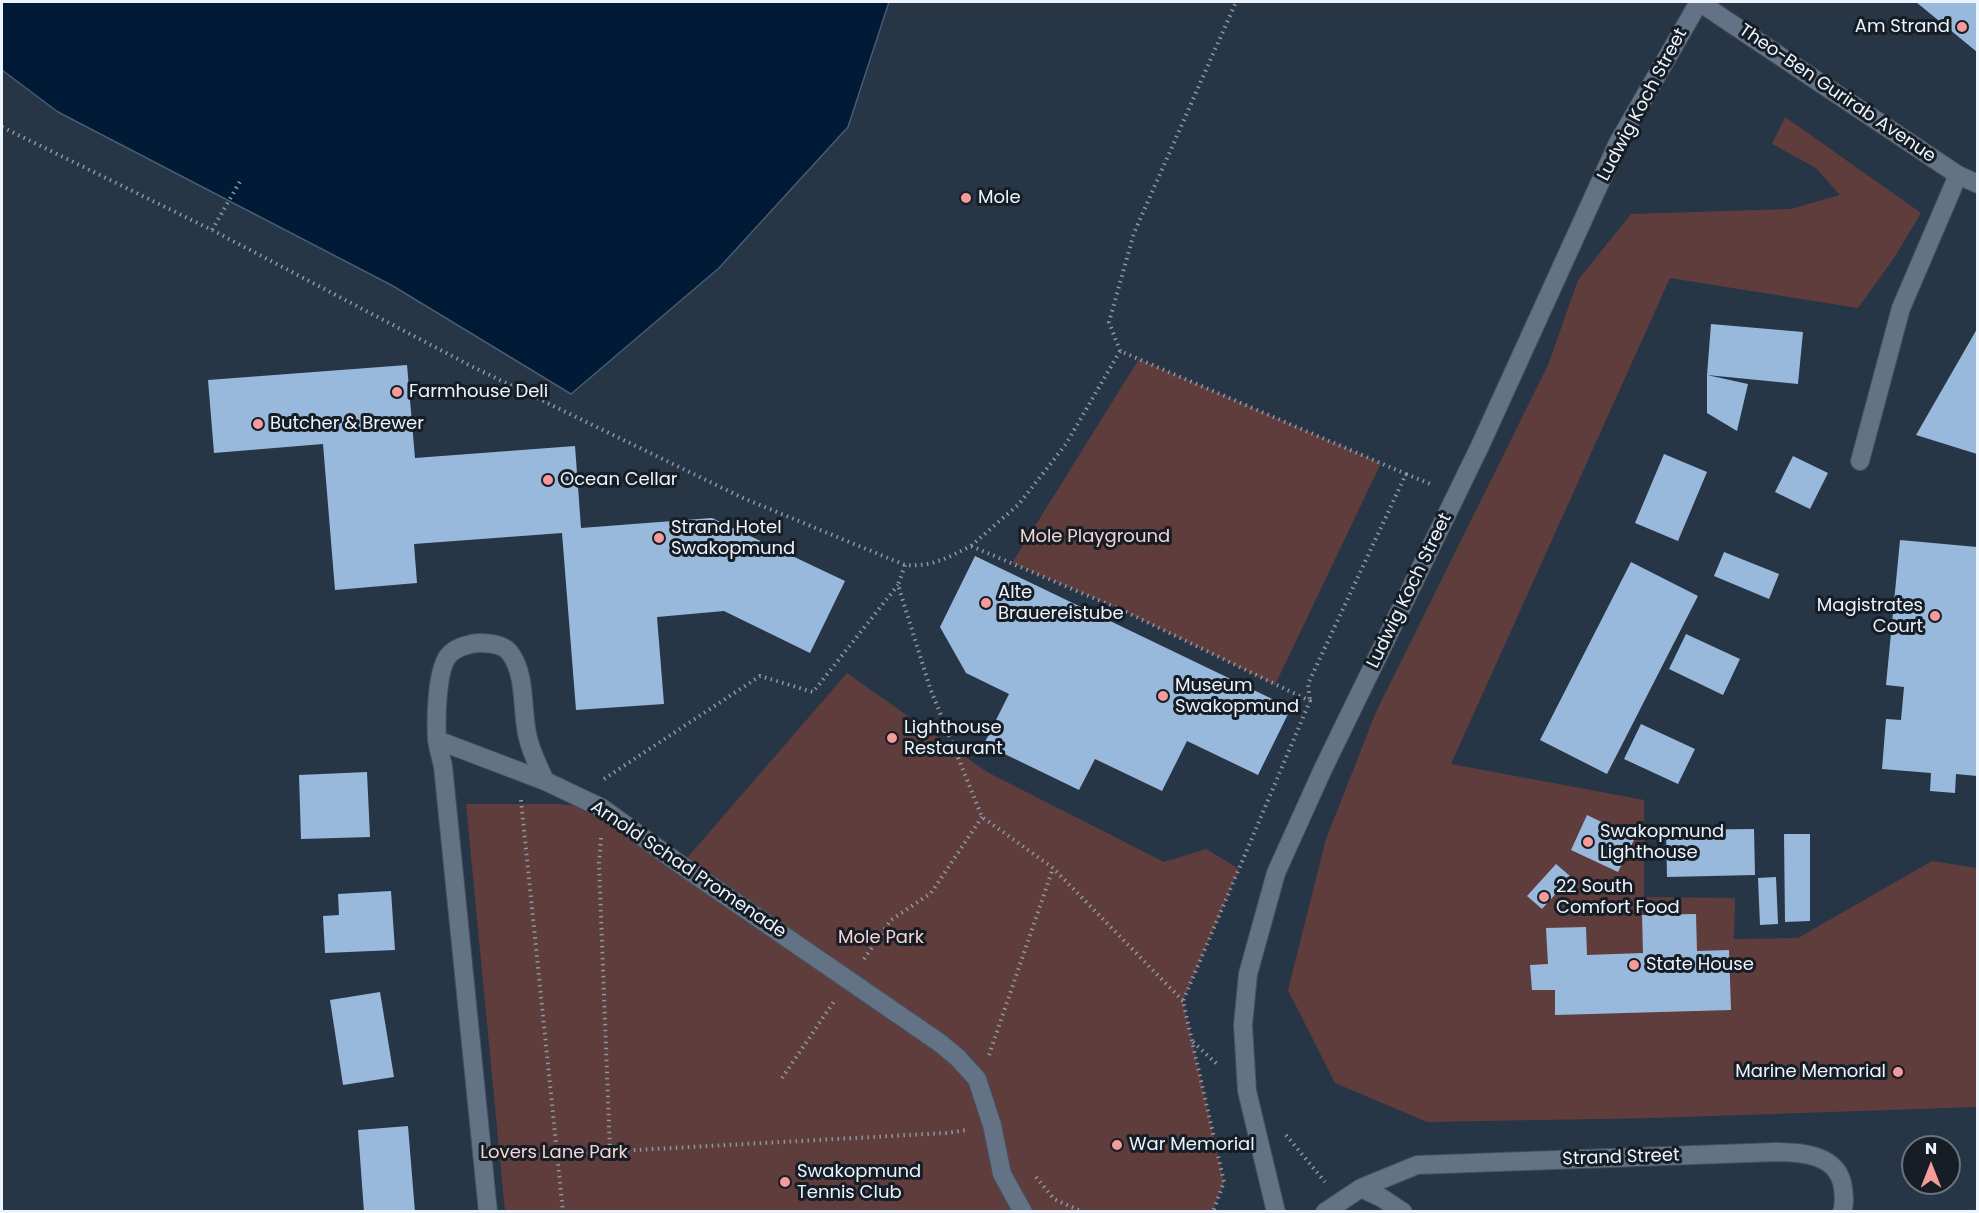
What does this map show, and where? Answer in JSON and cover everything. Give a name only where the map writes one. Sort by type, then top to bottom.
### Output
[{"type":"street","name":"Theo-Ben Gurirab Avenue","points":[[1699,2],[1958,175],[1977,184]]},
{"type":"street","name":"Ludwig Koch Street","points":[[1276,1212],[1247,1091],[1243,1025],[1248,974],[1276,873],[1323,769],[1480,446],[1618,143],[1699,2]]},
{"type":"street","points":[[1860,461],[1901,308],[1958,175]]},
{"type":"street","points":[[488,1212],[444,778],[437,740],[439,683],[444,663],[450,654],[466,645],[479,643],[493,644],[507,649],[520,676],[528,739],[545,781]]},
{"type":"street","name":"Arnold Schad Promenade","points":[[437,740],[545,781],[602,808],[940,1043],[958,1058],[977,1079],[992,1125],[1002,1174],[1023,1212]]},
{"type":"street","name":"Strand Street","points":[[1325,1212],[1361,1188],[1417,1165],[1801,1152],[1819,1156],[1837,1170],[1842,1180],[1845,1204],[1842,1212]]},
{"type":"street","points":[[1361,1188],[1403,1212]]},
{"type":"path","points":[[1183,1001],[1310,702],[1308,684],[1406,474],[1120,351],[1109,322],[1134,233],[1236,2]]},
{"type":"path","points":[[2,127],[212,230],[471,366],[576,417],[743,498],[904,565],[923,566],[947,559],[970,546],[1020,504],[1060,453],[1120,351]]},
{"type":"path","points":[[212,230],[242,178]]},
{"type":"path","points":[[970,546],[1124,611],[1310,702]]},
{"type":"path","points":[[610,1152],[599,863],[604,779],[760,676],[813,692],[898,585],[904,565]]},
{"type":"path","points":[[898,585],[930,688],[982,816],[1053,868],[1183,1001],[1224,1182],[1213,1212]]},
{"type":"path","points":[[519,790],[562,1212]]},
{"type":"path","points":[[782,1078],[891,920],[931,893],[982,816]]},
{"type":"path","points":[[986,1064],[1053,868]]},
{"type":"path","points":[[483,1158],[946,1133],[992,1125]]},
{"type":"path","points":[[1973,1212],[1977,1207]]},
{"type":"green space","points":[[1785,117],[1921,213],[1894,258],[1858,308],[1670,278],[1451,764],[1644,800],[1644,897],[1735,898],[1734,939],[1798,938],[1932,861],[1977,868],[1977,1107],[1653,1118],[1427,1122],[1335,1083],[1288,990],[1326,839],[1376,712],[1548,365],[1578,280],[1631,214],[1791,209],[1840,195],[1816,168],[1772,144]]},
{"type":"green space","name":"Mole Playground","points":[[1139,359],[1381,463],[1275,685],[1124,611],[1012,563]]},
{"type":"green space","name":"Mole Park","points":[[847,673],[987,772],[1164,862],[1206,849],[1239,869],[1183,1001],[1224,1182],[1213,1211],[505,1211],[466,804],[557,804],[602,808],[681,865]]},
{"type":"water","points":[[2,2],[889,2],[848,127],[719,268],[571,394],[393,286],[58,112],[2,70]]},
{"type":"building","name":"Am Strand","points":[[1916,2],[1977,2],[1977,52]]},
{"type":"building","points":[[1711,324],[1803,332],[1798,384],[1707,375]]},
{"type":"building","points":[[1977,329],[1977,454],[1916,435]]},
{"type":"building","name":"Strand Hotel Swakopmund","points":[[407,365],[415,458],[575,446],[581,528],[712,518],[845,581],[810,653],[724,611],[657,617],[664,704],[576,710],[562,533],[414,544],[417,583],[335,590],[323,444],[214,453],[208,380]]},
{"type":"building","points":[[1707,375],[1748,384],[1737,431],[1707,413]]},
{"type":"building","points":[[1664,454],[1707,472],[1678,541],[1635,523]]},
{"type":"building","points":[[1793,456],[1828,473],[1810,509],[1775,492]]},
{"type":"building","name":"Magistrates Court","points":[[1900,540],[1977,547],[1977,776],[1956,774],[1955,793],[1930,791],[1931,773],[1882,769],[1886,719],[1901,720],[1904,687],[1886,685]]},
{"type":"building","points":[[1724,552],[1779,574],[1769,599],[1714,576]]},
{"type":"building","points":[[975,556],[1291,708],[1258,775],[1187,741],[1162,791],[1095,759],[1079,790],[984,744],[1009,694],[966,673],[940,627]]},
{"type":"building","points":[[1631,562],[1698,596],[1607,774],[1540,740]]},
{"type":"building","points":[[1686,634],[1740,659],[1723,695],[1669,669]]},
{"type":"building","points":[[1641,724],[1695,749],[1678,784],[1624,759]]},
{"type":"building","points":[[367,772],[370,837],[301,839],[299,775]]},
{"type":"building","points":[[1587,815],[1635,838],[1618,872],[1571,850]]},
{"type":"building","points":[[1754,829],[1755,875],[1667,877],[1666,830]]},
{"type":"building","points":[[1784,834],[1810,834],[1810,921],[1785,922]]},
{"type":"building","points":[[1556,864],[1571,877],[1542,909],[1527,896]]},
{"type":"building","points":[[1776,877],[1778,924],[1760,925],[1758,878]]},
{"type":"building","points":[[391,891],[395,950],[325,953],[323,916],[339,915],[338,894]]},
{"type":"building","name":"State House","points":[[1696,914],[1697,951],[1729,950],[1731,1010],[1555,1015],[1555,990],[1532,990],[1530,965],[1548,964],[1546,928],[1586,927],[1587,955],[1643,953],[1642,915]]},
{"type":"building","points":[[380,992],[394,1077],[343,1085],[330,1000]]},
{"type":"building","points":[[408,1126],[415,1212],[364,1212],[358,1130]]},
{"type":"place","name":"Am Strand","points":[[1962,27]]},
{"type":"place","name":"Mole","points":[[966,198]]},
{"type":"place","name":"Farmhouse Deli","points":[[397,392]]},
{"type":"place","name":"Butcher & Brewer","points":[[258,424]]},
{"type":"place","name":"Ocean Cellar","points":[[548,480]]},
{"type":"place","name":"Strand Hotel Swakopmund","points":[[659,538]]},
{"type":"place","name":"Alte Brauereistube","points":[[986,603]]},
{"type":"place","name":"Magistrates Court","points":[[1935,616]]},
{"type":"place","name":"Museum Swakopmund","points":[[1163,696]]},
{"type":"place","name":"Lighthouse Restaurant","points":[[892,738]]},
{"type":"place","name":"Swakopmund Lighthouse","points":[[1588,842]]},
{"type":"place","name":"22 South Comfort Food","points":[[1544,897]]},
{"type":"place","name":"State House","points":[[1634,965]]},
{"type":"place","name":"Marine Memorial","points":[[1898,1072]]},
{"type":"place","name":"War Memorial","points":[[1117,1145]]},
{"type":"place","name":"Swakopmund Tennis Club","points":[[785,1182]]},
{"type":"park label","name":"Lovers Lane Park","points":[[554,1153]]}]
